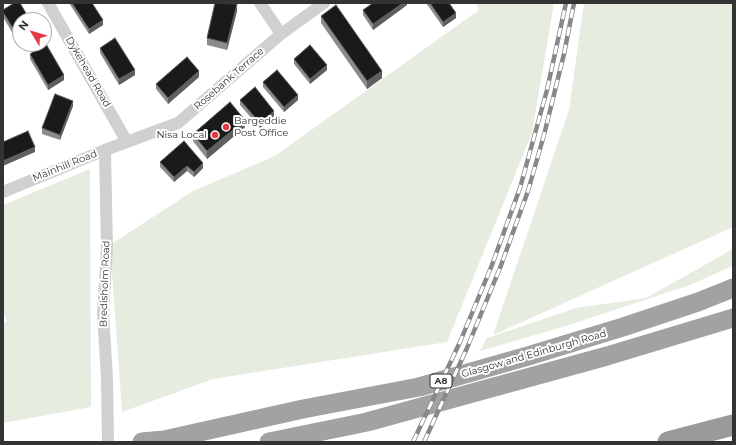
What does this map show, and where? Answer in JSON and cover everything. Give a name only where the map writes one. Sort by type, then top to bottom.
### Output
[{"type":"highway","name":"Glasgow and Edinburgh Road","points":[[142,442],[164,440],[303,409],[418,387],[623,327],[698,302],[733,288]]},
{"type":"highway","name":"Glasgow and Edinburgh Road","points":[[269,442],[367,422],[607,356],[733,318]]},
{"type":"highway","points":[[668,442],[733,425]]},
{"type":"highway","points":[[713,442],[733,435]]},
{"type":"street","name":"Dykehead Road","points":[[48,3],[127,142]]},
{"type":"street","points":[[260,3],[281,34]]},
{"type":"street","name":"Rosebank Terrace","points":[[127,142],[178,123],[281,34],[324,3]]},
{"type":"street","name":"Mainhill Road","points":[[3,192],[127,142]]},
{"type":"street","name":"Bredisholm Road","points":[[105,150],[107,248],[102,313],[107,378],[108,442]]},
{"type":"shaded area","points":[[475,3],[554,3],[532,133],[447,342],[213,379],[122,412],[110,245],[193,191],[275,156],[479,10]]},
{"type":"shaded area","points":[[584,3],[733,3],[733,227],[493,335],[569,110]]},
{"type":"shaded area","points":[[90,169],[91,407],[3,423],[3,323],[7,321],[3,312],[3,205]]},
{"type":"shaded area","points":[[733,249],[733,266],[690,285],[566,326],[480,351],[487,338],[576,308],[646,298]]},
{"type":"building","points":[[14,3],[20,3],[25,12],[12,12],[12,27],[3,10]]},
{"type":"building","points":[[72,3],[92,3],[103,20],[89,29]]},
{"type":"building","points":[[215,3],[237,4],[227,43],[207,38]]},
{"type":"building","points":[[373,3],[403,3],[373,24],[363,10]]},
{"type":"building","points":[[430,3],[449,3],[456,13],[443,22]]},
{"type":"building","points":[[336,5],[382,71],[367,81],[321,16]]},
{"type":"building","points":[[115,38],[135,70],[119,79],[100,48]]},
{"type":"building","points":[[310,45],[327,65],[310,79],[294,59]]},
{"type":"building","points":[[33,52],[51,52],[64,75],[48,85],[30,54]]},
{"type":"building","points":[[187,57],[199,71],[168,98],[156,84]]},
{"type":"building","points":[[277,70],[298,95],[284,107],[263,82]]},
{"type":"building","points":[[255,87],[274,111],[260,123],[240,100]]},
{"type":"building","points":[[55,94],[73,101],[60,135],[42,128]]},
{"type":"building","points":[[230,102],[245,120],[207,151],[193,134]]},
{"type":"building","points":[[28,131],[35,147],[3,161],[3,142]]},
{"type":"building","points":[[184,141],[203,163],[194,172],[187,166],[174,177],[160,162]]},
{"type":"railway","points":[[413,442],[460,342],[492,265],[520,188],[547,90],[566,3]]},
{"type":"railway","points":[[424,442],[467,348],[500,268],[528,191],[544,135],[564,54],[574,3]]},
{"type":"place","name":"Bargeddie Post Office","points":[[226,127]]},
{"type":"place","name":"Nisa Local","points":[[215,135]]}]
